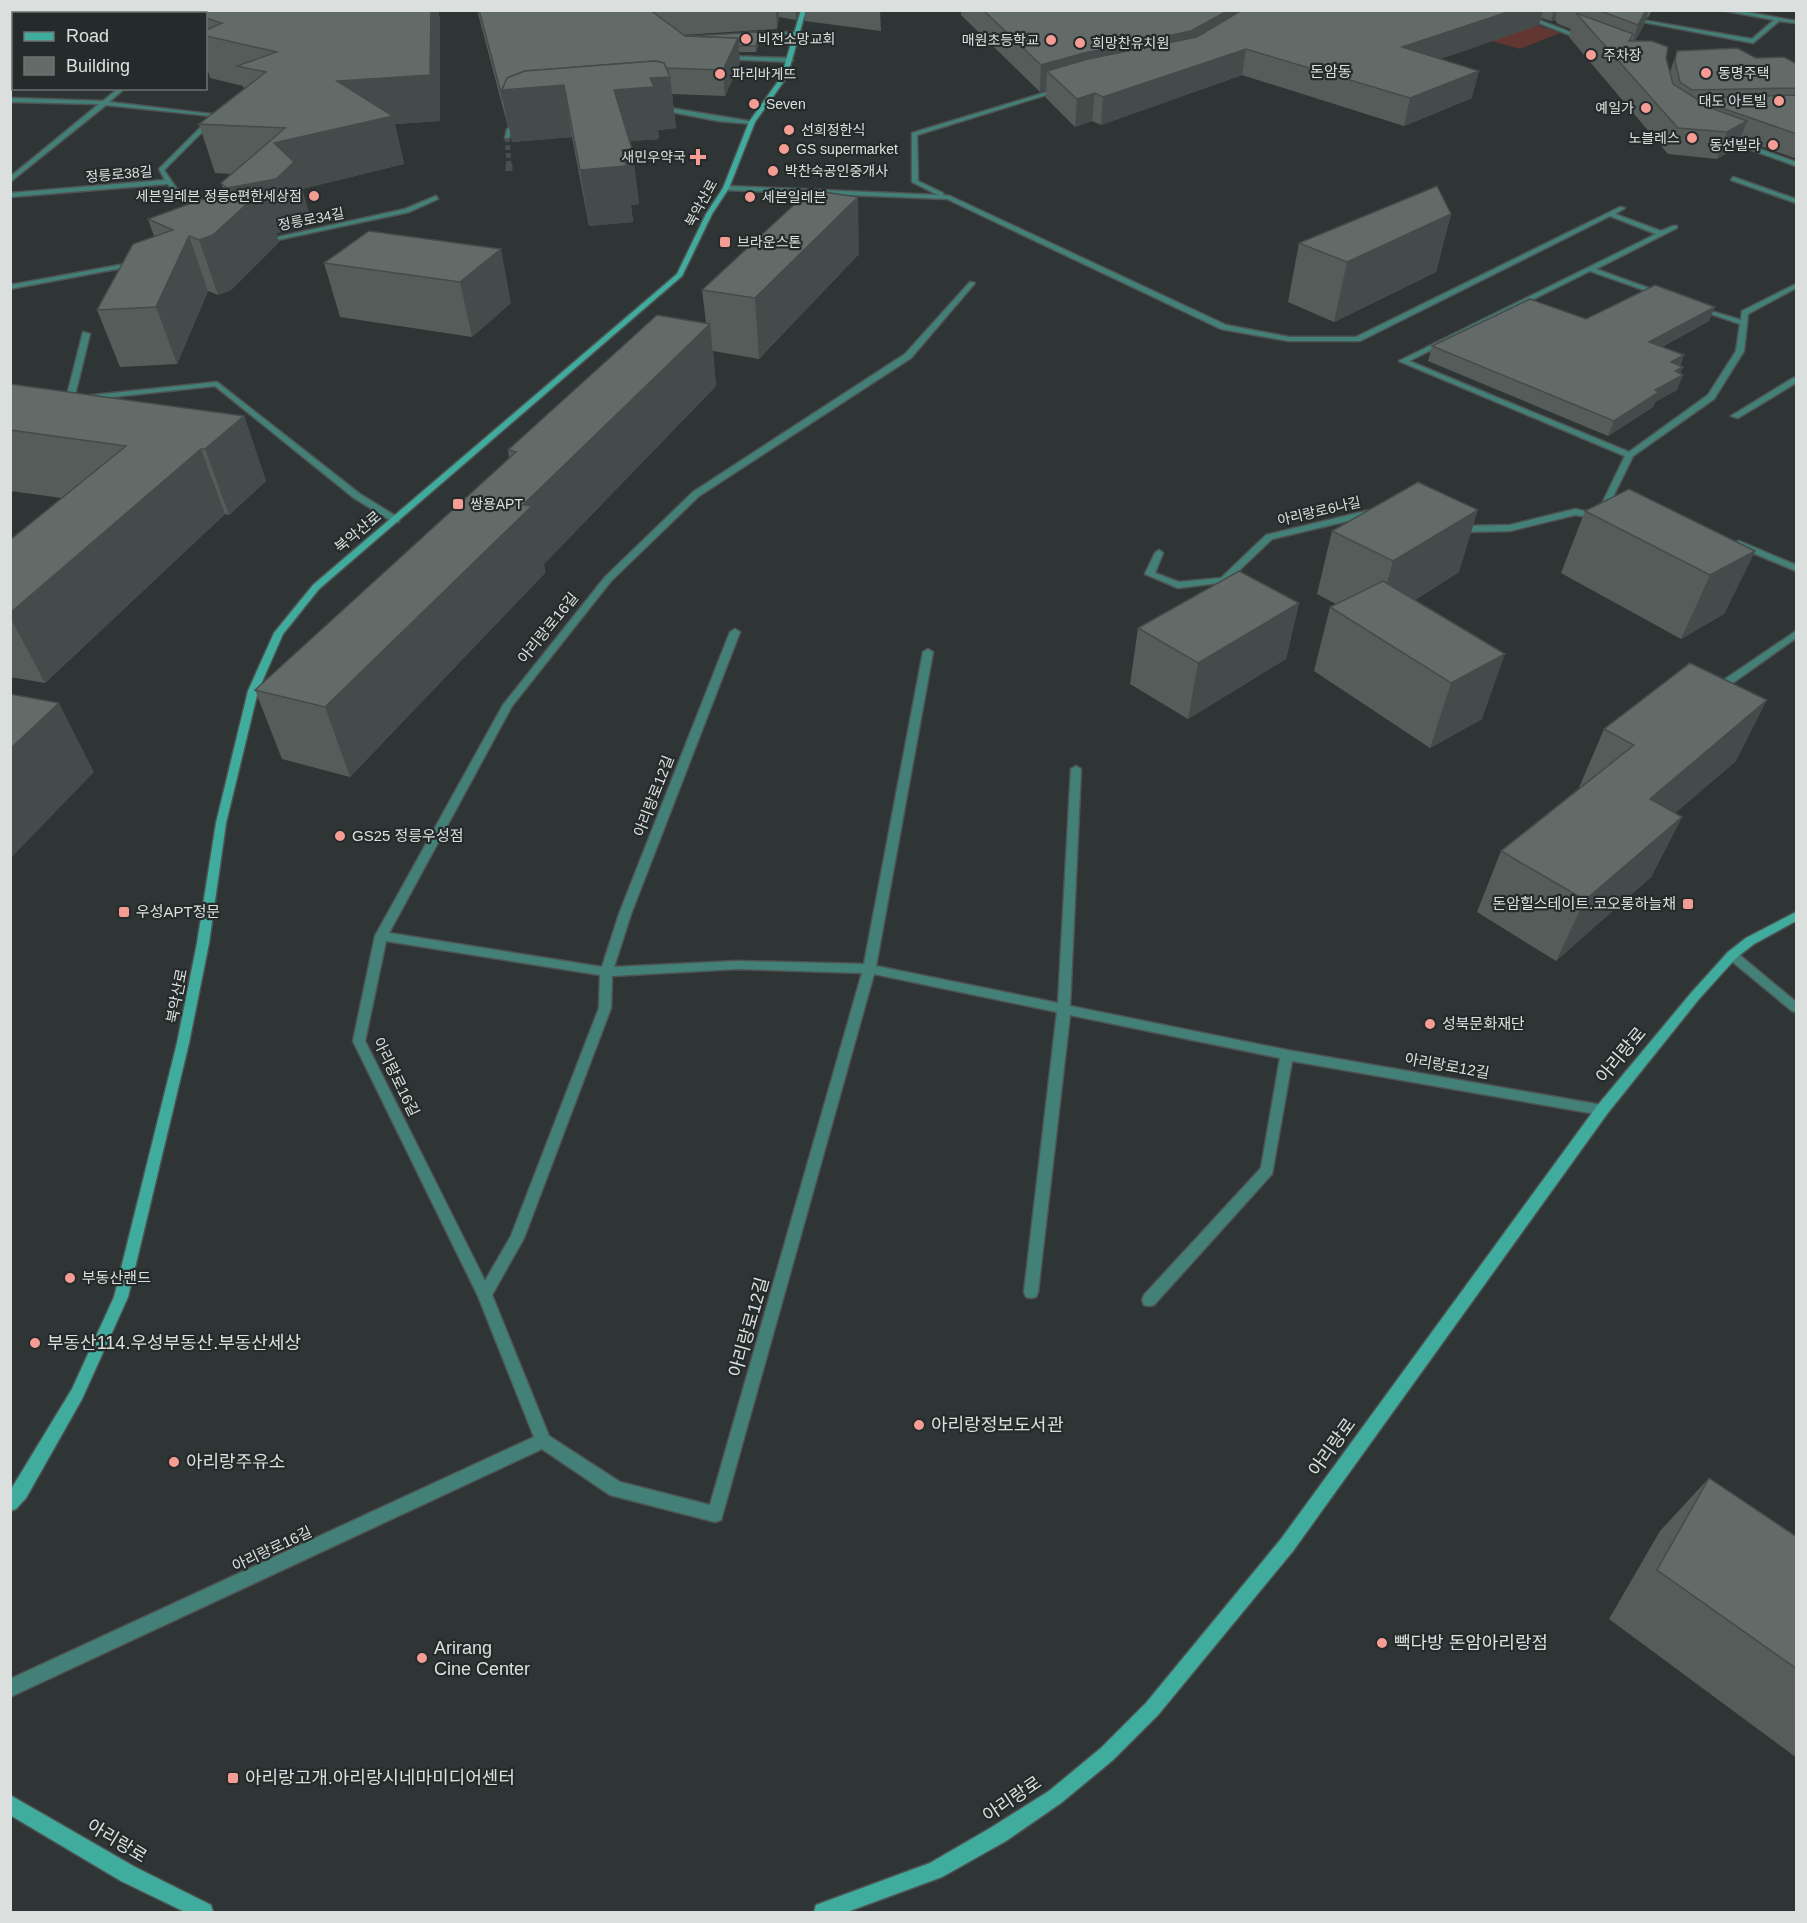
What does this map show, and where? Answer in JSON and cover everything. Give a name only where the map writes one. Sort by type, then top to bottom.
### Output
[{"type":"street","name":"북악산로","points":[[10,1503],[20,1492],[77,1394],[120,1297],[183,1043],[203,943],[221,823],[253,691],[279,633],[316,587],[680,275],[709,214],[726,188],[752,122],[784,77],[804,10]]},
{"type":"street","points":[[1507,10],[1588,40]]},
{"type":"street","points":[[1723,10],[1797,22]]},
{"type":"street","points":[[1628,18],[1753,40],[1778,20]]},
{"type":"street","points":[[736,34],[798,33]]},
{"type":"street","points":[[710,58],[790,60]]},
{"type":"street","points":[[1062,89],[914,134],[915,182],[1224,327],[1289,339],[1358,339],[1622,208]]},
{"type":"street","points":[[10,180],[121,90]]},
{"type":"street","points":[[10,100],[106,103],[216,115],[161,170],[169,182]]},
{"type":"street","points":[[648,108],[752,122]]},
{"type":"street","points":[[507,137],[509,130],[532,118]]},
{"type":"street","points":[[1716,135],[1795,162]]},
{"type":"street","points":[[1733,179],[1797,201]]},
{"type":"street","name":"정릉로38길","points":[[10,195],[169,182],[177,193],[205,215]]},
{"type":"street","points":[[726,188],[948,197]]},
{"type":"street","name":"정릉로34길","points":[[252,243],[407,211],[436,198]]},
{"type":"street","points":[[1609,214],[1662,234]]},
{"type":"street","points":[[1630,455],[1403,361],[1675,227]]},
{"type":"street","points":[[10,287],[149,262]]},
{"type":"street","points":[[1590,269],[1666,296]]},
{"type":"street","name":"아리랑로16길","points":[[10,1688],[543,1441],[485,1294],[359,1041],[381,936],[508,705],[609,579],[696,494],[908,356],[972,283]]},
{"type":"street","points":[[1599,517],[1630,455],[1711,397],[1740,351],[1745,313],[1797,286]]},
{"type":"street","points":[[1688,304],[1743,323]]},
{"type":"street","points":[[70,399],[86,334]]},
{"type":"street","points":[[1735,416],[1797,380]]},
{"type":"street","name":"북악산로","points":[[58,400],[217,384],[357,496],[396,520]]},
{"type":"street","name":"아리랑로6나길","points":[[1159,553],[1150,574],[1178,585],[1224,580],[1269,537],[1389,508]]},
{"type":"street","points":[[1453,524],[1463,529],[1510,528],[1575,512],[1610,519]]},
{"type":"street","points":[[1725,541],[1736,543],[1797,568]]},
{"type":"street","name":"아리랑로12길","points":[[485,1294],[517,1238],[601,1019],[605,1008],[606,972],[625,914],[735,632]]},
{"type":"street","points":[[1705,698],[1797,633]]},
{"type":"street","name":"아리랑로12길","points":[[543,1441],[616,1489],[715,1514],[869,969],[928,652]]},
{"type":"street","points":[[1031,1292],[1064,1009],[1076,769]]},
{"type":"street","name":"아리랑로","points":[[833,1911],[935,1870],[999,1834],[1054,1797],[1107,1754],[1152,1709],[1287,1545],[1602,1110],[1695,996],[1732,955],[1750,941],[1797,916]]},
{"type":"street","name":"아리랑로12길","points":[[381,936],[606,972],[737,965],[869,969],[1287,1055],[1602,1110]]},
{"type":"street","points":[[1732,955],[1797,1008]]},
{"type":"street","points":[[1149,1300],[1267,1170],[1287,1055]]},
{"type":"street","name":"아리랑로","points":[[10,1804],[128,1874],[204,1912]]},
{"type":"shaded area","points":[[1516,18],[1560,33],[1520,49],[1467,34]]},
{"type":"building","points":[[178,10],[431,10],[430,75],[337,81],[393,116],[274,143],[294,162],[276,179],[227,188],[221,183],[285,128],[199,124],[266,72],[237,66],[277,52],[207,36],[207,30],[222,23],[207,18],[207,12]]},
{"type":"building","points":[[479,10],[650,10],[685,36],[738,38],[723,70],[666,68],[664,63],[655,61],[525,71],[507,78],[502,90],[503,100]]},
{"type":"building","points":[[983,10],[1229,10],[1191,31],[1084,53],[1041,65]]},
{"type":"building","points":[[1242,10],[1514,10],[1402,47],[1479,71],[1410,98],[1246,49],[1103,97],[1095,93],[1077,99],[1047,71],[1088,59],[1197,37]]},
{"type":"building","points":[[1598,10],[1646,10],[1638,25]]},
{"type":"building","points":[[1576,13],[1633,34],[1629,41],[1652,41],[1668,47],[1666,58],[1673,84],[1711,108],[1747,121],[1727,132],[1678,128]]},
{"type":"building","points":[[760,32],[756,46],[739,46],[738,38],[688,36]]},
{"type":"building","points":[[1737,48],[1756,58],[1784,57],[1797,64],[1797,88],[1692,90],[1680,82],[1675,61],[1677,51]]},
{"type":"building","points":[[655,61],[664,63],[670,77],[650,78],[654,87],[614,90],[632,149],[622,150],[626,166],[580,170],[564,85],[502,90],[507,78],[525,71]]},
{"type":"building","points":[[1797,95],[1797,134],[1716,106],[1704,98]]},
{"type":"building","points":[[1437,186],[1451,214],[1347,262],[1299,243]]},
{"type":"building","points":[[263,189],[213,235],[199,240],[189,236],[156,307],[97,310],[133,244],[173,230],[148,219],[200,200]]},
{"type":"building","points":[[810,190],[858,197],[755,298],[702,290]]},
{"type":"building","points":[[369,231],[501,249],[460,282],[324,263]]},
{"type":"building","points":[[1655,285],[1715,307],[1649,342],[1684,355],[1671,362],[1683,367],[1675,371],[1683,375],[1655,390],[1659,392],[1614,421],[1432,346],[1530,299],[1586,319]]},
{"type":"building","points":[[657,315],[710,324],[523,505],[532,506],[325,707],[255,690],[516,452],[508,450]]},
{"type":"building","points":[[10,384],[244,416],[205,449],[201,449],[10,613],[10,540],[126,446],[10,430]]},
{"type":"building","points":[[1418,482],[1478,510],[1393,561],[1332,531]]},
{"type":"building","points":[[1629,489],[1755,551],[1710,575],[1585,511]]},
{"type":"building","points":[[1239,571],[1299,603],[1198,663],[1138,628]]},
{"type":"building","points":[[1383,581],[1505,654],[1451,683],[1330,607]]},
{"type":"building","points":[[1690,663],[1767,700],[1650,799],[1682,817],[1585,900],[1501,851],[1634,745],[1604,729]]},
{"type":"building","points":[[10,694],[59,703],[10,749]]},
{"type":"building","points":[[1709,1478],[1797,1537],[1797,1669],[1657,1570]]},
{"type":"tunnel","points":[[507,137],[509,165]]},
{"type":"tunnel","points":[[509,165],[509,171]]},
{"type":"place","name":"비전소망교회","points":[[746,39]]},
{"type":"place","name":"매원초등학교","points":[[1051,40]]},
{"type":"place","name":"희망찬유치원","points":[[1080,43]]},
{"type":"place","name":"주차장","points":[[1591,55]]},
{"type":"place","name":"동명주택","points":[[1706,73]]},
{"type":"place","name":"파리바게뜨","points":[[720,74]]},
{"type":"place","name":"대도 아트빌","points":[[1779,101]]},
{"type":"place","name":"Seven","points":[[754,104]]},
{"type":"place","name":"예일가","points":[[1646,108]]},
{"type":"place","name":"선희정한식","points":[[789,130]]},
{"type":"place","name":"노블레스","points":[[1692,138]]},
{"type":"place","name":"동선빌라","points":[[1773,145]]},
{"type":"place","name":"GS supermarket","points":[[784,149]]},
{"type":"place","name":"새민우약국","points":[[698,157]]},
{"type":"place","name":"박찬숙공인중개사","points":[[773,171]]},
{"type":"place","name":"세븐일레븐 정릉e편한세상점","points":[[314,196]]},
{"type":"place","name":"세븐일레븐","points":[[750,197]]},
{"type":"place","name":"브라운스톤","points":[[725,242]]},
{"type":"place","name":"쌍용APT","points":[[458,504]]},
{"type":"place","name":"GS25 정릉우성점","points":[[340,836]]},
{"type":"place","name":"돈암힐스테이트.코오롱하늘채","points":[[1688,904]]},
{"type":"place","name":"우성APT정문","points":[[124,912]]},
{"type":"place","name":"성북문화재단","points":[[1430,1024]]},
{"type":"place","name":"부동산랜드","points":[[70,1278]]},
{"type":"place","name":"부동산114.우성부동산.부동산세상","points":[[35,1343]]},
{"type":"place","name":"아리랑정보도서관","points":[[919,1425]]},
{"type":"place","name":"아리랑주유소","points":[[174,1462]]},
{"type":"place","name":"빽다방 돈암아리랑점","points":[[1382,1643]]},
{"type":"place","name":"Arirang Cine Center","points":[[422,1658]]},
{"type":"place","name":"아리랑고개.아리랑시네마미디어센터","points":[[233,1778]]},
{"type":"district","name":"돈암동","points":[[1331,72]]}]
